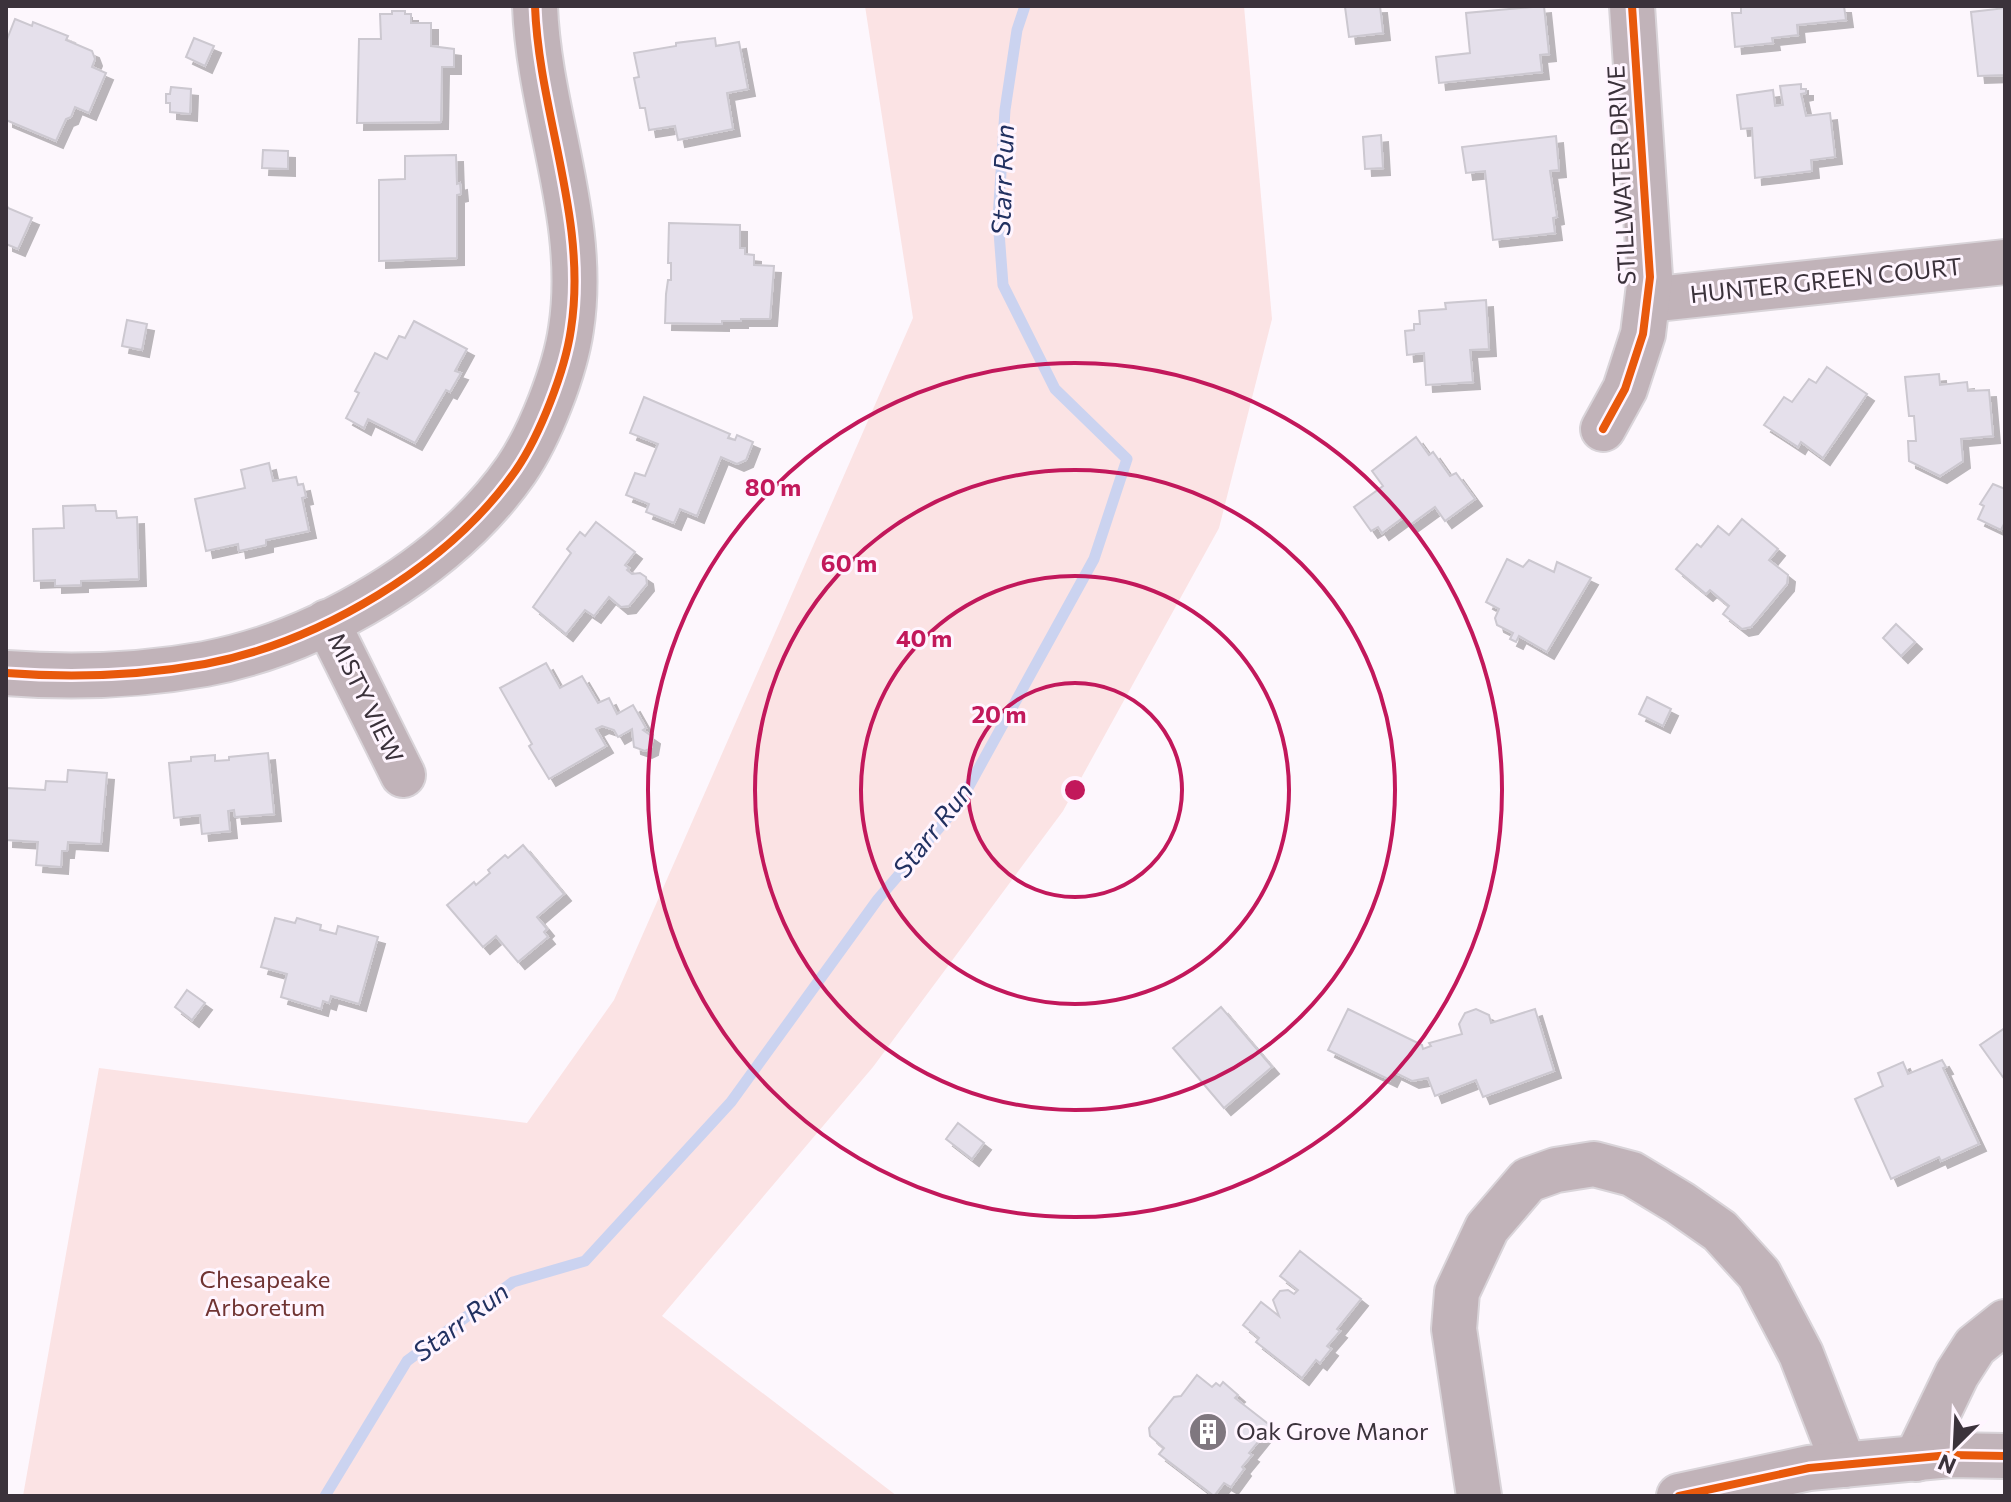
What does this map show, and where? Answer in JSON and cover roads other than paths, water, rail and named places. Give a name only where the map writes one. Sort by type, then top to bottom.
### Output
[{"type":"street","points":[[6,673],[129,675],[207,663],[265,648],[327,622],[373,598],[440,551],[479,515],[517,468],[550,403],[563,364],[571,329],[574,280],[566,191],[536,34],[535,6]]},
{"type":"street","name":"STILLWATER DRIVE","points":[[1603,429],[1625,389],[1643,334],[1648,300],[1649,241],[1632,6]]},
{"type":"street","name":"HUNTER GREEN COURT","points":[[1648,300],[2005,262]]},
{"type":"street","name":"MISTY VIEW","points":[[327,622],[403,775]]},
{"type":"street","points":[[1479,1496],[1454,1329],[1457,1292],[1487,1228],[1528,1180],[1556,1170],[1594,1164],[1632,1174],[1680,1203],[1720,1231],[1759,1274],[1801,1354],[1844,1465]]},
{"type":"street","points":[[1916,1459],[1957,1374],[1975,1346],[2005,1322]]},
{"type":"street","points":[[1679,1496],[1809,1468],[1950,1455],[2005,1456]]},
{"type":"waterway","name":"Starr Run","points":[[325,1496],[407,1361],[513,1282],[585,1261],[731,1102],[878,899],[958,806],[1094,559],[1127,459],[1055,389],[1003,285],[998,219],[1005,110],[1017,30],[1025,6]]},
{"type":"place","name":"Oak Grove Manor","points":[[1208,1432]]},
{"type":"park label","name":"Chesapeake Arboretum","points":[[265,1294]]}]
